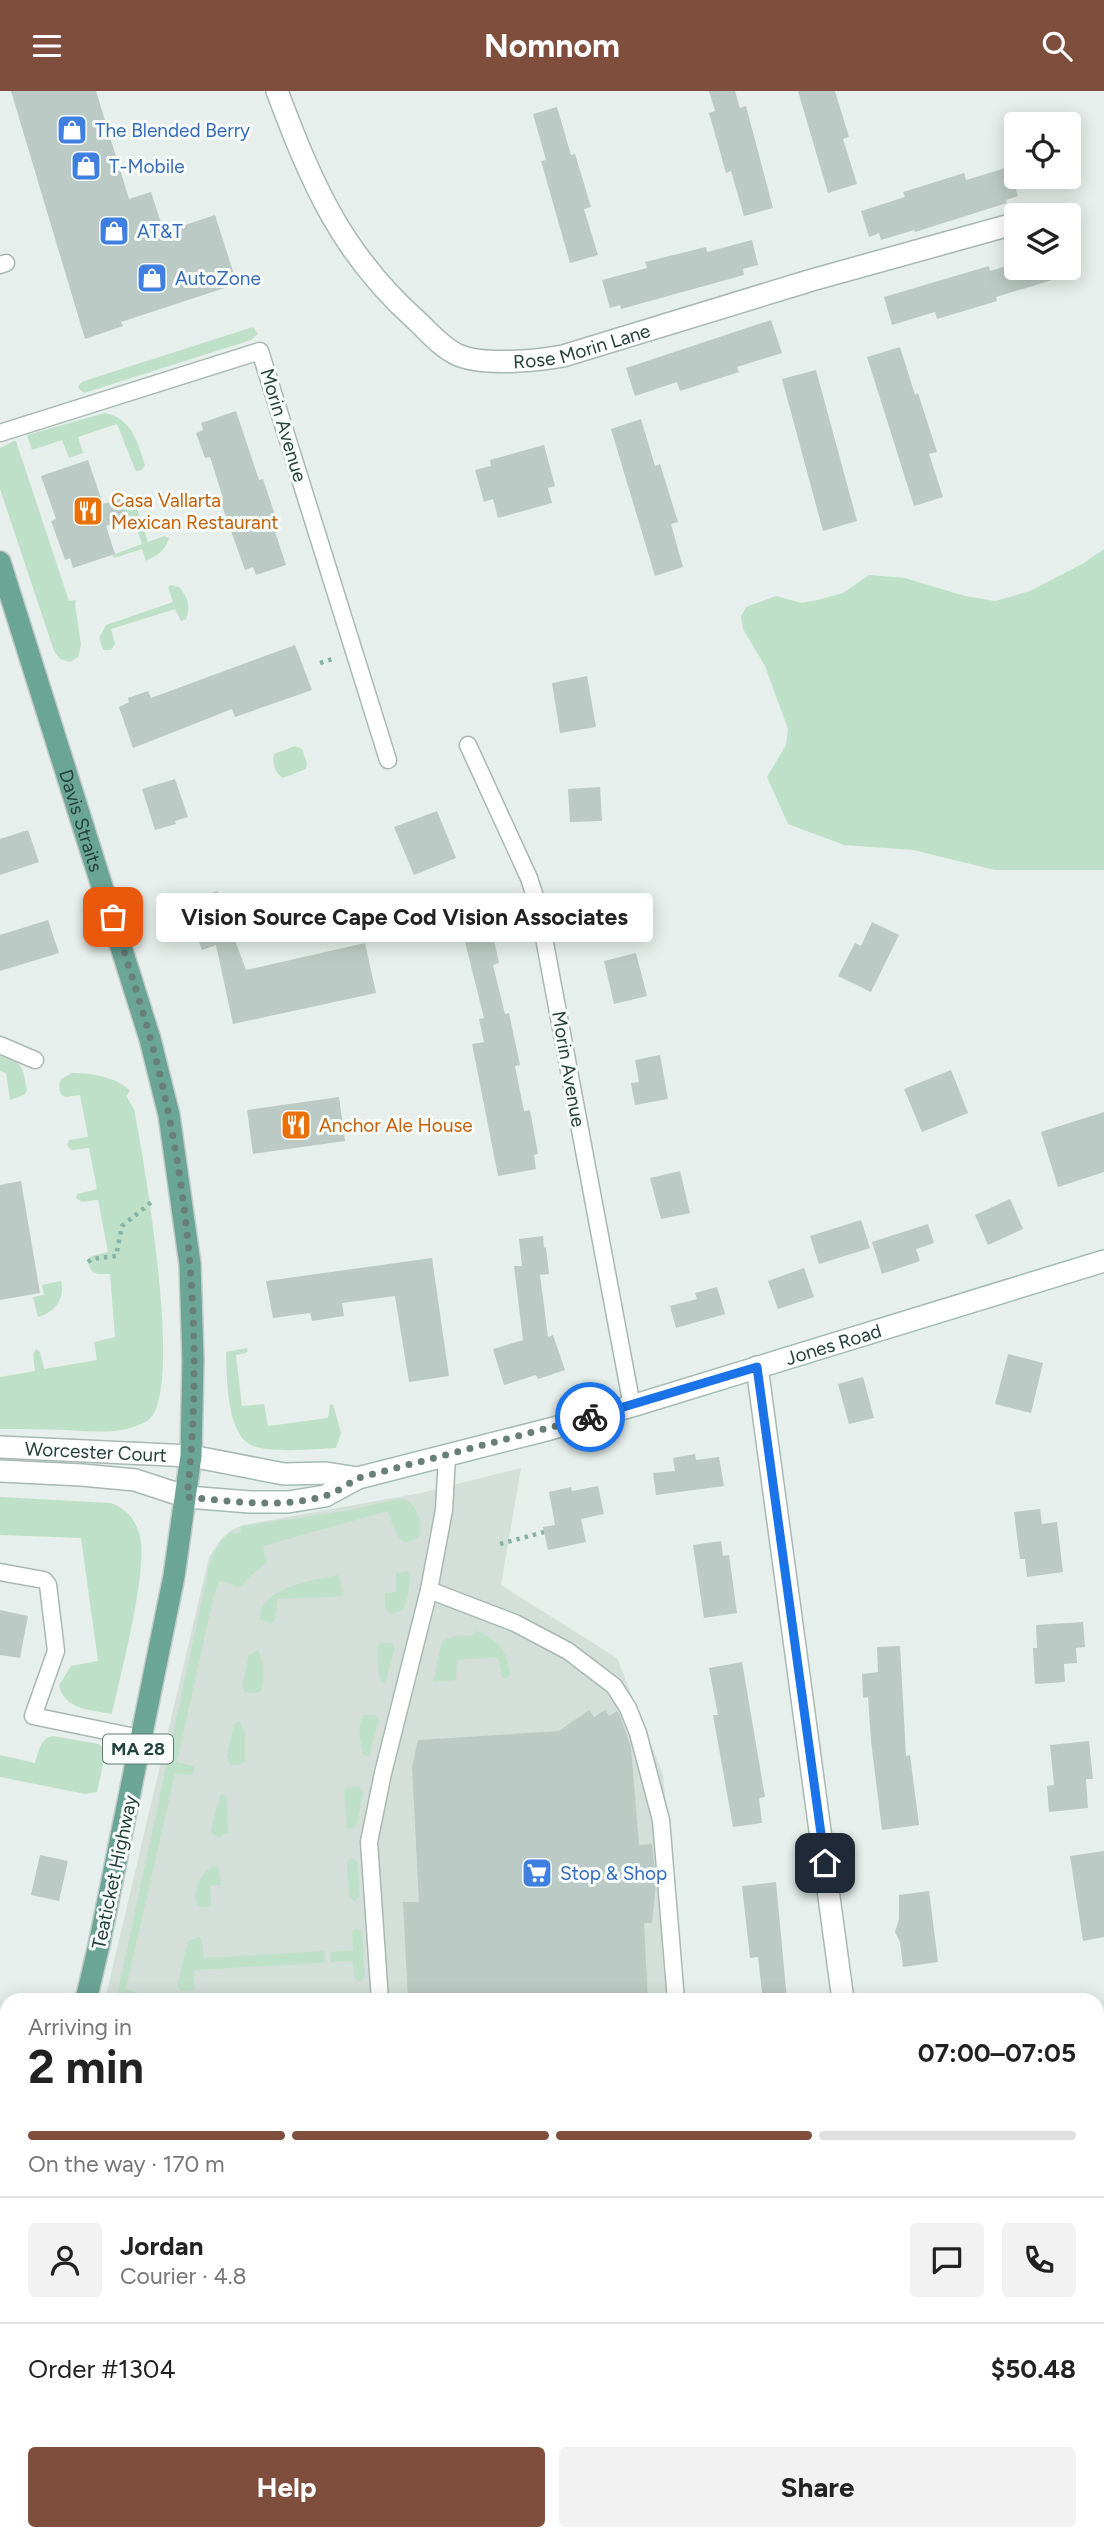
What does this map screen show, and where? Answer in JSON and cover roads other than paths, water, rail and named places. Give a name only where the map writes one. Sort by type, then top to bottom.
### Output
[{"type":"main road","name":"Davis Straits","points":[[0,562],[136,993],[169,1115],[190,1264],[193,1360],[191,1456],[187,1497]]},
{"type":"main road","name":"Teaticket Highway","points":[[88,1993],[174,1576],[187,1497]]},
{"type":"street","name":"Rose Morin Lane","points":[[277,91],[321,199],[362,263],[400,306],[445,347],[467,358],[528,362],[563,356],[812,280],[1004,227]]},
{"type":"street","name":"Jones Road","points":[[187,1497],[237,1502],[288,1501],[325,1496],[358,1478],[632,1406],[1104,1261]]},
{"type":"street","points":[[757,1367],[842,1993]]},
{"type":"street","name":"Worcester Court","points":[[0,1447],[191,1456]]},
{"type":"street","name":"Jones Road","points":[[191,1456],[284,1474],[326,1473],[358,1478]]},
{"type":"street","name":"Worcester Court","points":[[0,1472],[135,1480],[187,1497]]},
{"type":"lane","name":"Morin Avenue","points":[[0,433],[260,351],[388,760]]},
{"type":"lane","name":"Morin Avenue","points":[[468,745],[529,878],[538,907],[632,1406]]},
{"type":"lane","points":[[0,1045],[35,1060]]},
{"type":"lane","points":[[380,1993],[369,1842],[383,1773],[429,1590],[444,1510],[447,1456]]},
{"type":"lane","points":[[0,1572],[44,1580],[48,1585],[56,1651],[33,1716],[140,1738]]},
{"type":"lane","points":[[429,1590],[515,1623],[568,1651],[614,1686],[628,1708],[638,1733],[661,1820],[675,1993]]},
{"type":"place","name":"The Blended Berry","points":[[72,130]]},
{"type":"place","name":"T-Mobile","points":[[86,166]]},
{"type":"place","name":"AT&T","points":[[114,231]]},
{"type":"place","name":"AutoZone","points":[[152,278]]},
{"type":"place","name":"Casa Vallarta Mexican Restaurant","points":[[88,511]]},
{"type":"place","name":"Vision Source Cape Cod Vision Associates","points":[[113,917]]},
{"type":"place","name":"Anchor Ale House","points":[[296,1125]]},
{"type":"place","name":"Stop & Shop","points":[[537,1873]]}]
